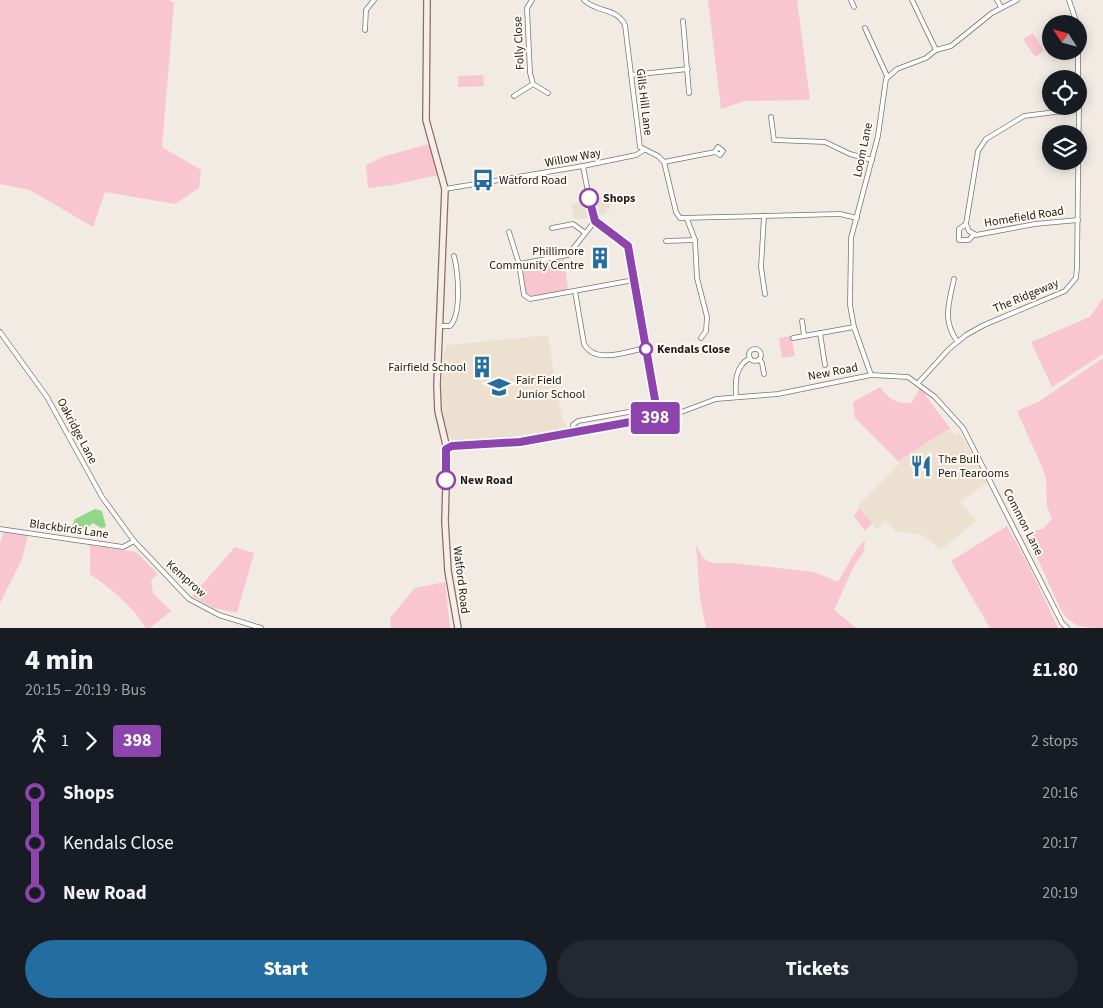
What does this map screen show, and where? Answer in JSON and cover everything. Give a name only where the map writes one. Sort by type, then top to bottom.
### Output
[{"type":"main road","name":"Watford Road","points":[[427,0],[426,120],[445,190],[437,385],[438,411],[446,449],[445,521],[448,571],[458,628]]},
{"type":"street","points":[[365,30],[366,10],[374,0]]},
{"type":"street","name":"Gills Hill Lane","points":[[584,0],[592,6],[614,12],[622,20],[626,29],[639,141],[644,150],[658,156],[664,162]]},
{"type":"street","points":[[851,0],[854,7]]},
{"type":"street","points":[[912,0],[936,50]]},
{"type":"street","points":[[997,0],[1001,7]]},
{"type":"street","points":[[865,28],[888,76],[897,69],[926,58],[936,50],[946,48],[960,40],[1001,7],[1018,0]]},
{"type":"street","points":[[1070,0],[1074,15]]},
{"type":"street","name":"Folly Close","points":[[531,1],[527,8],[530,73],[533,84],[548,93]]},
{"type":"street","points":[[684,21],[689,93]]},
{"type":"street","points":[[631,75],[688,69]]},
{"type":"street","name":"Loom Lane","points":[[871,375],[854,327],[850,305],[851,247],[872,160],[888,76]]},
{"type":"street","name":"Folly Close","points":[[514,96],[533,84]]},
{"type":"street","name":"Homefield Road","points":[[974,234],[969,231],[966,224],[978,151],[983,141],[1024,116],[1042,114]]},
{"type":"street","name":"The Ridgeway","points":[[918,383],[958,341],[984,325],[1069,288],[1077,272],[1079,115]]},
{"type":"street","points":[[771,117],[774,140],[825,142],[850,154],[872,160]]},
{"type":"street","name":"Willow Way","points":[[445,190],[636,156],[644,150]]},
{"type":"street","points":[[715,152],[664,162],[676,212],[680,218],[840,214],[857,218]]},
{"type":"street","points":[[583,166],[595,221],[628,246],[658,417]]},
{"type":"street","points":[[764,216],[760,267],[764,294]]},
{"type":"street","points":[[687,219],[695,240],[697,278],[708,317],[706,331],[701,338]]},
{"type":"street","name":"Homefield Road","points":[[966,224],[959,229],[959,240],[969,240],[974,234],[1035,224],[1078,220]]},
{"type":"street","points":[[519,264],[568,255],[584,232],[595,221]]},
{"type":"street","points":[[552,228],[572,224],[584,232]]},
{"type":"street","points":[[509,232],[519,264],[524,295],[528,298],[634,280]]},
{"type":"street","points":[[666,241],[695,240]]},
{"type":"street","points":[[440,326],[450,326],[453,321],[457,296],[454,256]]},
{"type":"street","points":[[954,279],[946,317],[949,329],[958,341]]},
{"type":"street","points":[[575,291],[584,344],[589,351],[601,355],[646,348]]},
{"type":"street","points":[[802,321],[804,336]]},
{"type":"street","points":[[793,338],[854,327]]},
{"type":"street","name":"Oakridge Lane","points":[[0,332],[47,397],[102,497],[134,541]]},
{"type":"street","points":[[820,333],[825,365]]},
{"type":"street","points":[[750,358],[750,352],[755,349],[760,354],[759,359],[762,363],[764,374]]},
{"type":"street","points":[[750,358],[753,361],[759,359]]},
{"type":"street","points":[[736,397],[735,382],[739,367],[750,358]]},
{"type":"street","name":"New Road","points":[[446,449],[457,445],[520,442],[684,412],[709,401],[778,394],[871,375],[904,376],[918,383]]},
{"type":"street","name":"Common Lane","points":[[918,383],[935,397],[963,428],[1062,623],[1067,628]]},
{"type":"street","name":"New Road","points":[[574,432],[574,424],[578,421],[657,407]]},
{"type":"street","name":"Blackbirds Lane","points":[[0,529],[123,547],[134,541]]},
{"type":"street","name":"Kemprow","points":[[134,541],[171,582],[198,604],[219,614],[261,628]]},
{"type":"shaded area","points":[[0,0],[168,0],[174,3],[162,147],[201,170],[199,188],[175,204],[105,192],[93,227],[30,190],[0,184]]},
{"type":"shaded area","points":[[708,0],[797,0],[810,100],[744,101],[721,109]]},
{"type":"shaded area","points":[[1033,33],[1042,48],[1042,52],[1035,57],[1023,39]]},
{"type":"shaded area","points":[[483,75],[484,86],[458,87],[458,76]]},
{"type":"shaded area","points":[[429,144],[438,175],[393,185],[368,188],[366,165],[385,156]]},
{"type":"shaded area","points":[[611,196],[613,203],[605,214],[596,216],[593,200]]},
{"type":"shaded area","points":[[585,202],[588,218],[574,219],[571,204]]},
{"type":"shaded area","points":[[564,259],[568,290],[530,296],[526,293],[523,268]]},
{"type":"shaded area","points":[[1103,298],[1103,354],[1052,387],[1031,342],[1090,317]]},
{"type":"shaded area","name":"Fair Field Junior School","points":[[548,335],[557,393],[562,417],[567,428],[498,439],[451,440],[444,429],[442,394],[443,358],[447,345]]},
{"type":"shaded area","points":[[791,336],[795,356],[782,358],[779,338]]},
{"type":"shaded area","points":[[1103,358],[1103,628],[1096,628],[1084,627],[1074,623],[1065,616],[1028,538],[1031,531],[1043,529],[1052,519],[1047,506],[1046,479],[1043,469],[1017,411],[1038,402]]},
{"type":"shaded area","points":[[880,387],[890,398],[902,403],[912,402],[920,388],[950,428],[898,461],[855,418],[853,402]]},
{"type":"shaded area","points":[[950,428],[955,435],[960,433],[988,482],[960,502],[976,521],[941,550],[923,535],[896,531],[885,520],[877,529],[858,506],[899,464],[898,461]]},
{"type":"shaded area","points":[[859,508],[872,523],[865,531],[854,516]]},
{"type":"shaded area","points":[[95,509],[102,511],[106,527],[101,528],[93,523],[83,531],[72,526],[75,519]]},
{"type":"shaded area","points":[[1007,526],[1029,566],[1058,628],[990,628],[951,561]]},
{"type":"shaded area","points":[[4,532],[28,535],[22,559],[0,603],[0,543]]},
{"type":"shaded area","points":[[865,540],[864,551],[854,566],[834,610],[856,628],[706,628],[700,598],[696,545],[703,558],[712,563],[732,563],[814,572],[838,582],[856,550]]},
{"type":"shaded area","points":[[88,545],[136,552],[158,574],[151,580],[153,593],[171,611],[150,628],[146,628],[128,605],[90,574],[90,547]]},
{"type":"shaded area","points":[[235,547],[254,553],[237,613],[214,608],[192,596]]},
{"type":"shaded area","points":[[445,582],[450,628],[391,628],[390,618],[415,588]]},
{"type":"bus line","name":"398","points":[[446,480],[446,449],[452,446],[520,442],[658,417],[628,246],[593,219],[589,198]]},
{"type":"place","name":"Watford Road","points":[[483,180]]},
{"type":"place","name":"Shops","points":[[589,198]]},
{"type":"place","name":"Phillimore Community Centre","points":[[600,258]]},
{"type":"place","name":"Kendals Close","points":[[646,349]]},
{"type":"place","name":"Fairfield School","points":[[482,367]]},
{"type":"place","name":"Fair Field Junior School","points":[[499,387]]},
{"type":"place","name":"The Bull Pen Tearooms","points":[[921,466]]},
{"type":"place","name":"New Road","points":[[446,480]]}]
